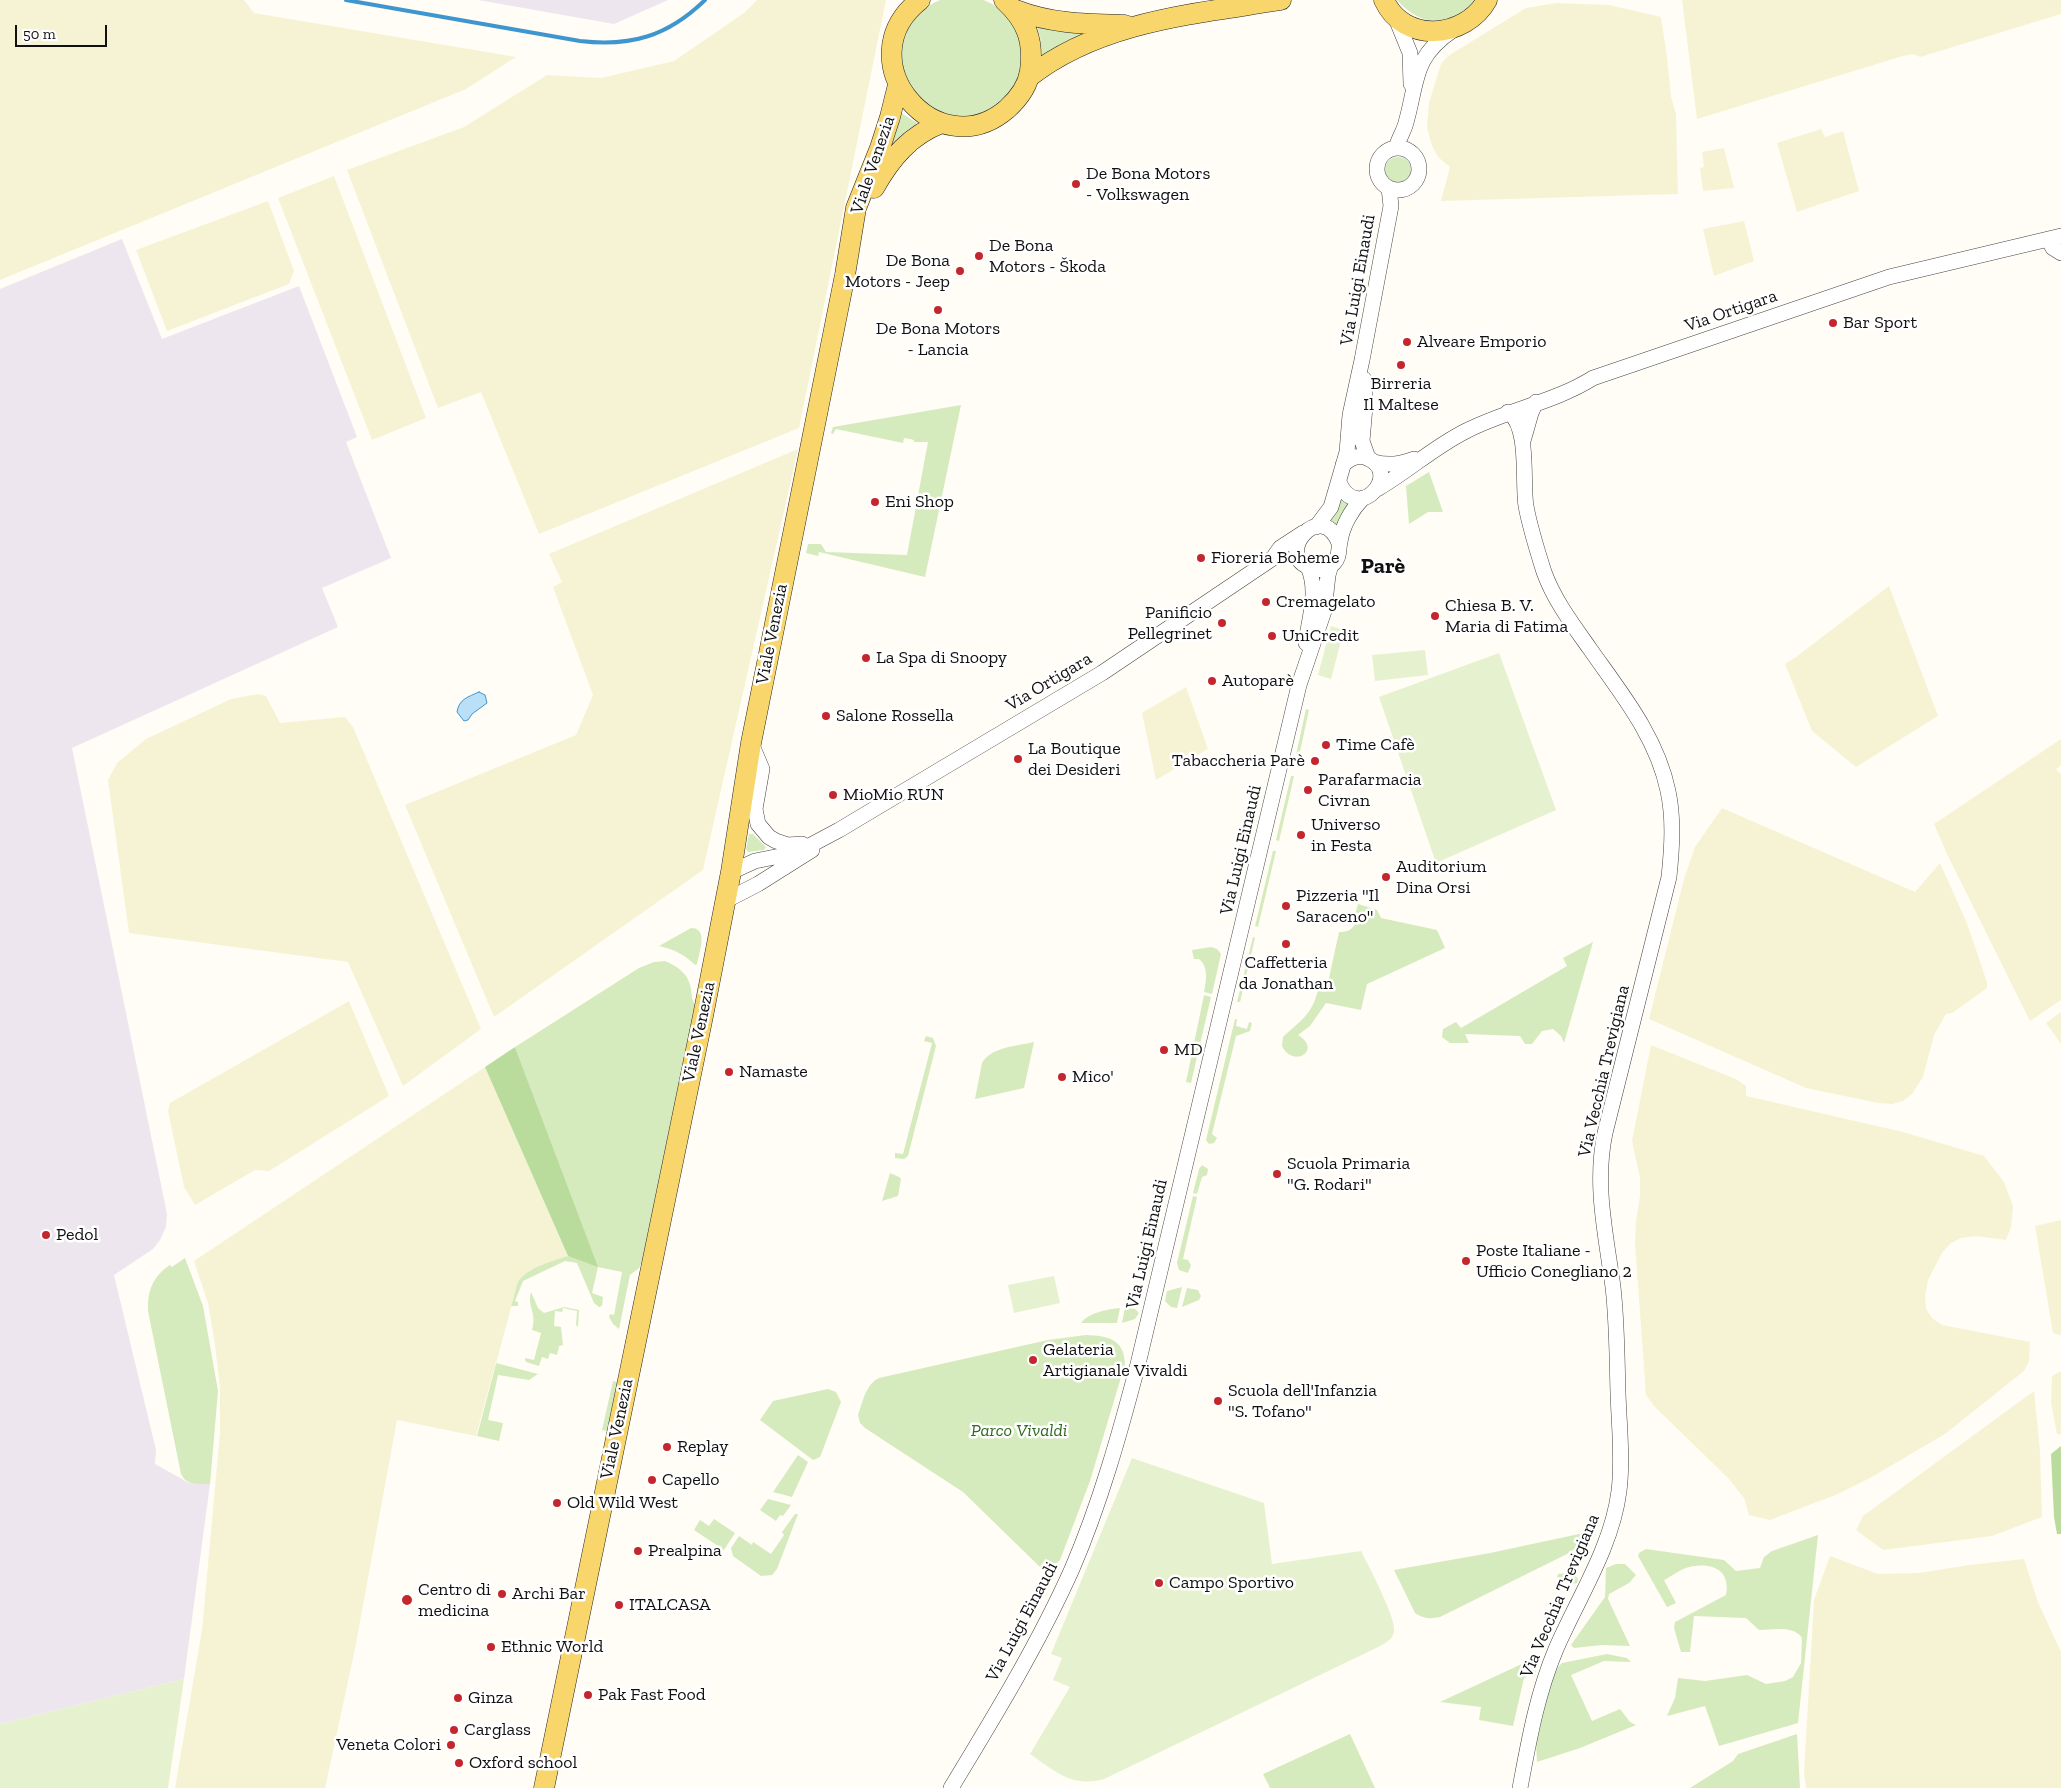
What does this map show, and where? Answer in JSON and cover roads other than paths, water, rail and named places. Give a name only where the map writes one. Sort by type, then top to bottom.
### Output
[{"type":"main road","points":[[1029,76],[1048,61],[1076,47],[1135,25],[1281,0]]},
{"type":"main road","name":"Viale Venezia","points":[[914,2],[899,24],[892,44],[892,65],[898,85],[909,102],[924,115],[942,123],[958,126],[973,125],[1002,113],[1018,97],[1029,76],[1032,54],[1028,30],[1010,5]]},
{"type":"main road","points":[[1386,6],[1408,26],[1423,31],[1439,32],[1455,29],[1470,21],[1489,3]]},
{"type":"main road","points":[[1010,5],[1037,18],[1066,23],[1135,25]]},
{"type":"main road","name":"Viale Venezia","points":[[544,1788],[725,901],[751,743],[846,275],[856,208],[880,148],[898,85]]},
{"type":"main road","name":"Viale Venezia","points":[[846,275],[870,195],[885,168],[905,144],[925,130],[942,123]]},
{"type":"street","name":"Via Luigi Einaudi","points":[[1386,6],[1410,53],[1412,91]]},
{"type":"street","name":"Via Luigi Einaudi","points":[[951,1788],[1026,1659],[1072,1568],[1119,1437],[1138,1364],[1300,679],[1314,588],[1313,579],[1297,548],[1298,542],[1331,507],[1340,482],[1339,476],[1347,452],[1350,415],[1391,206],[1396,188],[1409,187],[1418,176],[1418,162],[1403,149],[1412,91],[1425,56],[1438,40],[1455,29]]},
{"type":"street","points":[[1396,188],[1380,178],[1378,165],[1384,154],[1403,149]]},
{"type":"street","points":[[2054,237],[2053,248],[2061,253]]},
{"type":"street","name":"Via Ortigara","points":[[1377,489],[1425,455],[1466,431],[1508,412],[1578,387],[1593,378],[1865,284],[2054,237]]},
{"type":"street","name":"Via Luigi Einaudi","points":[[1300,679],[1324,611],[1328,575],[1331,565],[1339,555],[1339,543],[1348,518],[1363,498],[1377,489],[1380,484],[1380,472],[1371,460],[1362,441],[1365,407],[1362,360]]},
{"type":"street","name":"Via Vecchia Trevigiana","points":[[1522,445],[1536,402]]},
{"type":"street","name":"Via Vecchia Trevigiana","points":[[1508,412],[1515,419],[1522,445],[1526,505],[1545,575],[1557,600],[1637,717],[1655,750],[1668,790],[1672,842],[1669,877],[1604,1133],[1600,1162],[1601,1207],[1613,1289],[1616,1331],[1619,1492],[1610,1529],[1556,1648],[1541,1687],[1520,1788]]},
{"type":"street","name":"Via Ortigara","points":[[1371,460],[1386,465],[1397,464],[1425,455]]},
{"type":"street","points":[[1343,465],[1354,457],[1371,460]]},
{"type":"street","points":[[1340,482],[1346,493],[1363,498]]},
{"type":"street","points":[[1310,530],[1322,527],[1333,532],[1339,543]]},
{"type":"street","name":"Via Ortigara","points":[[839,830],[1102,672],[1273,558],[1280,548],[1310,530]]},
{"type":"street","points":[[1273,558],[1304,564],[1319,570],[1331,565]]},
{"type":"street","points":[[751,743],[762,769],[755,816],[758,824],[769,837],[781,844],[798,844],[812,841],[839,830]]},
{"type":"street","points":[[730,872],[755,861],[785,855],[809,846],[839,830]]},
{"type":"street","points":[[725,901],[800,859],[839,830]]},
{"type":"water","points":[[479,692],[485,695],[487,703],[472,714],[468,720],[464,721],[457,712],[460,704],[465,699]]},
{"type":"waterway","points":[[346,0],[580,41],[598,42],[616,42],[648,36],[677,22],[705,0]]},
{"type":"place","name":"De Bona Motors - Volkswagen","points":[[1076,184]]},
{"type":"place","name":"De Bona Motors - Škoda","points":[[979,256]]},
{"type":"place","name":"De Bona Motors - Jeep","points":[[960,271]]},
{"type":"place","name":"De Bona Motors - Lancia","points":[[938,310]]},
{"type":"place","name":"Bar Sport","points":[[1833,323]]},
{"type":"place","name":"Alveare Emporio","points":[[1407,342]]},
{"type":"place","name":"Birreria Il Maltese","points":[[1401,365]]},
{"type":"place","name":"Eni Shop","points":[[875,502]]},
{"type":"place","name":"Fioreria Boheme","points":[[1201,558]]},
{"type":"place","name":"Cremagelato","points":[[1266,602]]},
{"type":"place","name":"Chiesa B. V. Maria di Fatima","points":[[1435,616]]},
{"type":"place","name":"Panificio Pellegrinet","points":[[1222,623]]},
{"type":"place","name":"UniCredit","points":[[1272,636]]},
{"type":"place","name":"La Spa di Snoopy","points":[[866,658]]},
{"type":"place","name":"Autoparè","points":[[1212,681]]},
{"type":"place","name":"Salone Rossella","points":[[826,716]]},
{"type":"place","name":"Time Cafè","points":[[1326,745]]},
{"type":"place","name":"La Boutique dei Desideri","points":[[1018,759]]},
{"type":"place","name":"Tabaccheria Parè","points":[[1315,761]]},
{"type":"place","name":"Parafarmacia Civran","points":[[1308,790]]},
{"type":"place","name":"MioMio RUN","points":[[833,795]]},
{"type":"place","name":"Universo in Festa","points":[[1301,835]]},
{"type":"place","name":"Auditorium Dina Orsi","points":[[1386,877]]},
{"type":"place","name":"Pizzeria \"Il Saraceno\"","points":[[1286,906]]},
{"type":"place","name":"Caffetteria da Jonathan","points":[[1286,944]]},
{"type":"place","name":"MD","points":[[1164,1050]]},
{"type":"place","name":"Namaste","points":[[729,1072]]},
{"type":"place","name":"Mico'","points":[[1062,1077]]},
{"type":"place","name":"Scuola Primaria \"G. Rodari\"","points":[[1277,1174]]},
{"type":"place","name":"Pedol","points":[[46,1235]]},
{"type":"place","name":"Poste Italiane - Ufficio Conegliano 2","points":[[1466,1261]]},
{"type":"place","name":"Gelateria Artigianale Vivaldi","points":[[1033,1360]]},
{"type":"place","name":"Scuola dell'Infanzia \"S. Tofano\"","points":[[1218,1401]]},
{"type":"place","name":"Replay","points":[[667,1447]]},
{"type":"place","name":"Capello","points":[[652,1480]]},
{"type":"place","name":"Old Wild West","points":[[557,1503]]},
{"type":"place","name":"Prealpina","points":[[638,1551]]},
{"type":"place","name":"Campo Sportivo","points":[[1159,1583]]},
{"type":"place","name":"Archi Bar","points":[[502,1594]]},
{"type":"place","name":"Centro di medicina","points":[[407,1600]]},
{"type":"place","name":"ITALCASA","points":[[619,1605]]},
{"type":"place","name":"Ethnic World","points":[[491,1647]]},
{"type":"place","name":"Pak Fast Food","points":[[588,1695]]},
{"type":"place","name":"Ginza","points":[[458,1698]]},
{"type":"place","name":"Carglass","points":[[454,1730]]},
{"type":"place","name":"Veneta Colori","points":[[451,1745]]},
{"type":"place","name":"Oxford school","points":[[459,1763]]},
{"type":"district","name":"Parè","points":[[1383,567]]},
{"type":"park label","name":"Parco Vivaldi","points":[[1019,1431]]}]
